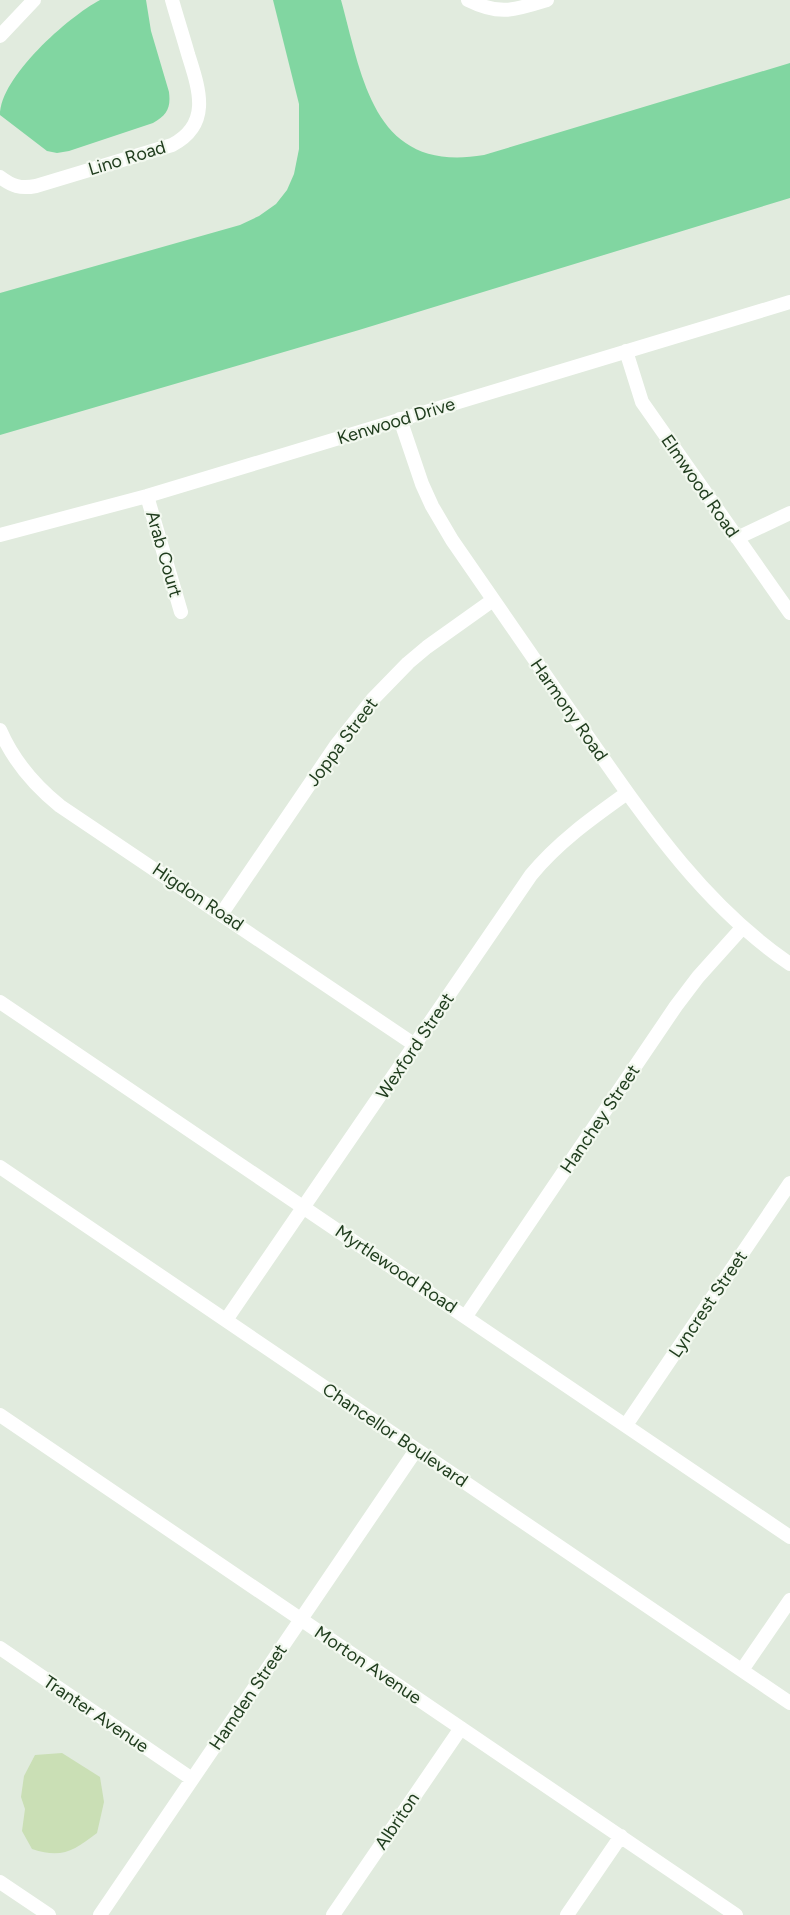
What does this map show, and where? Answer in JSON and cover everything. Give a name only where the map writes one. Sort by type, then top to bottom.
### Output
[{"type":"street","points":[[0,35],[34,0]]},
{"type":"street","name":"Lino Road","points":[[0,177],[20,188],[36,186],[172,145],[185,136],[198,113],[199,91],[172,0]]},
{"type":"street","points":[[468,0],[482,7],[499,11],[512,11],[547,0]]},
{"type":"street","name":"Kenwood Drive","points":[[0,535],[147,496],[790,302]]},
{"type":"street","name":"Elmwood Road","points":[[626,351],[642,402],[790,613]]},
{"type":"street","name":"Harmony Road","points":[[400,419],[422,484],[452,540],[627,793],[686,871],[710,897],[742,928],[790,964]]},
{"type":"street","name":"Arab Court","points":[[147,496],[181,612]]},
{"type":"street","points":[[736,538],[790,513]]},
{"type":"street","name":"Joppa Street","points":[[222,913],[337,744],[372,700],[427,647],[493,600]]},
{"type":"street","name":"Higdon Road","points":[[0,730],[17,761],[48,796],[416,1045]]},
{"type":"street","name":"Wexford Street","points":[[226,1320],[531,875],[572,834],[627,793]]},
{"type":"street","name":"Hanchey Street","points":[[466,1316],[676,1006],[698,977],[742,928]]},
{"type":"street","name":"Myrtlewood Road","points":[[0,1002],[790,1537]]},
{"type":"street","name":"Chancellor Boulevard","points":[[0,1167],[790,1703]]},
{"type":"street","name":"Lyncrest Street","points":[[626,1425],[790,1183]]},
{"type":"street","name":"Morton Avenue","points":[[0,1415],[736,1915]]},
{"type":"street","name":"Hamden Street","points":[[100,1915],[417,1450]]},
{"type":"street","points":[[742,1670],[790,1600]]},
{"type":"street","name":"Tranter Avenue","points":[[0,1648],[192,1779]]},
{"type":"street","name":"Albriton","points":[[333,1915],[461,1728]]},
{"type":"street","points":[[567,1915],[621,1836]]},
{"type":"street","points":[[0,1882],[49,1915]]},
{"type":"shaded area","points":[[100,0],[146,0],[151,31],[169,92],[169,107],[162,117],[153,123],[69,151],[57,153],[47,151],[0,115],[3,100],[11,83],[38,50],[71,20]]},
{"type":"shaded area","points":[[273,0],[341,0],[357,61],[380,115],[396,135],[418,150],[447,157],[484,155],[790,63],[790,198],[359,330],[0,435],[0,293],[240,225],[276,204],[287,190],[294,174],[299,149],[299,104]]},
{"type":"shaded area","points":[[62,1753],[100,1777],[104,1802],[97,1833],[67,1852],[42,1852],[32,1849],[22,1831],[25,1809],[21,1797],[24,1776],[35,1755]]}]
